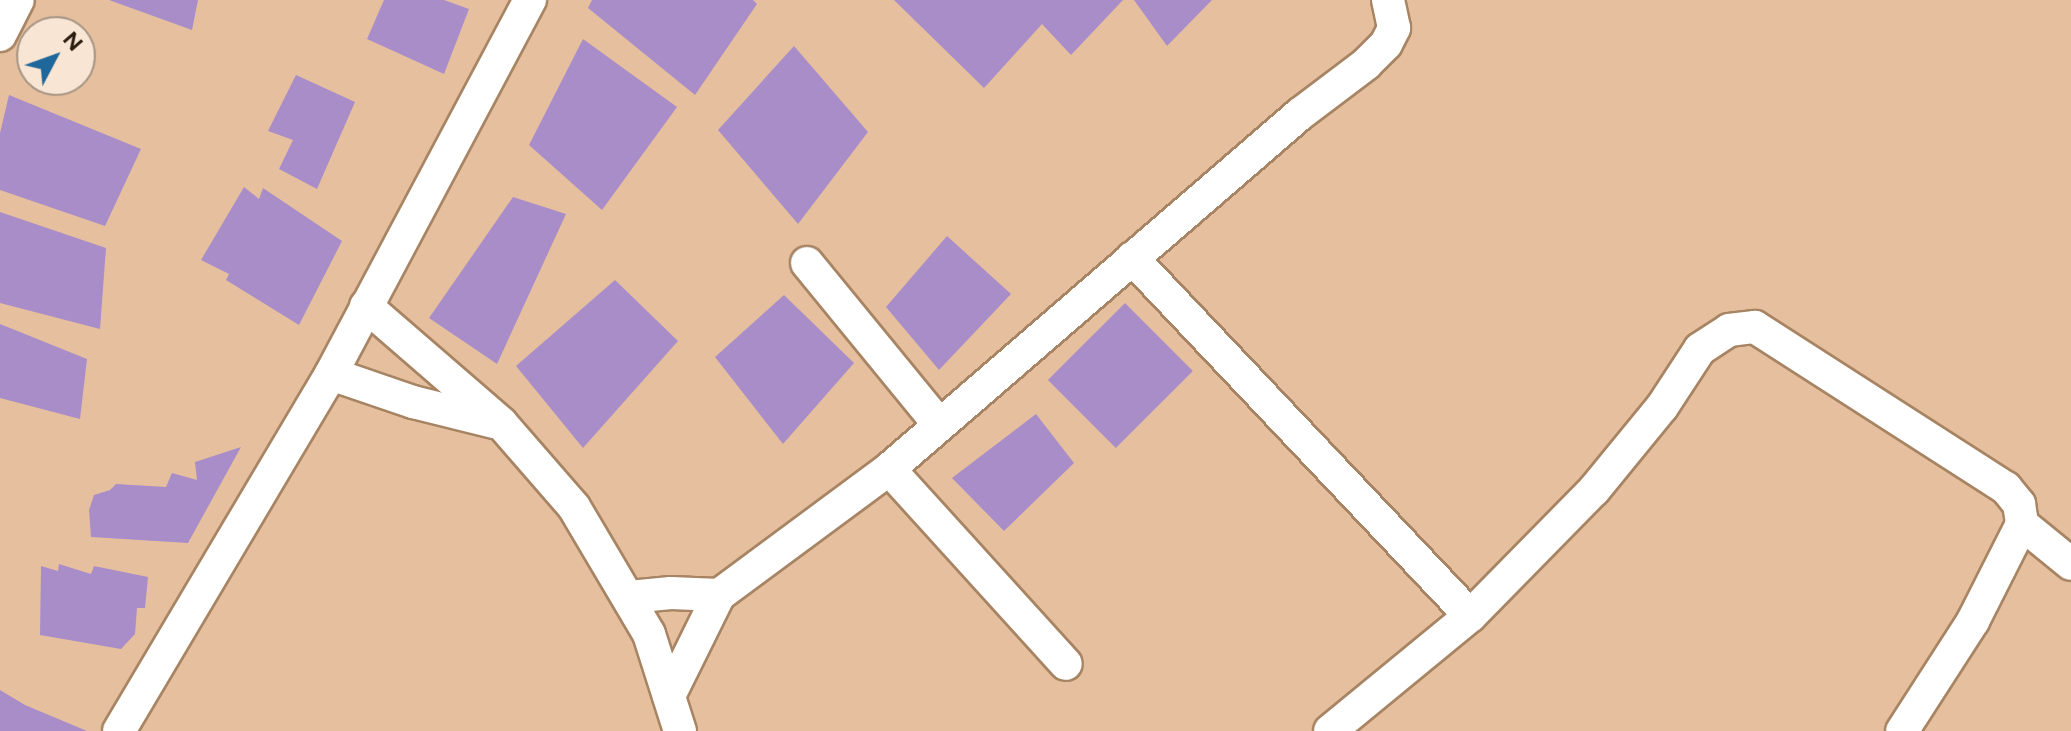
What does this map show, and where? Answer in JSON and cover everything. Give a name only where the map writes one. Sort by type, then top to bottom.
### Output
[{"type":"street","points":[[0,35],[18,0]]},
{"type":"street","points":[[119,731],[331,374],[530,0]]},
{"type":"street","points":[[669,696],[719,595],[889,469],[1132,258],[1386,44],[1394,28],[1388,0]]},
{"type":"street","points":[[1132,258],[1470,616]]},
{"type":"street","points":[[807,263],[939,424]]},
{"type":"street","points":[[366,306],[501,423],[574,507],[649,634],[680,731]]},
{"type":"street","points":[[1330,731],[1470,616],[1594,490],[1662,407],[1700,349],[1729,330],[1755,327],[2006,488],[2019,504],[2022,524],[1973,621],[1902,731]]},
{"type":"street","points":[[331,374],[413,402],[501,423]]},
{"type":"street","points":[[889,469],[1066,664]]},
{"type":"street","points":[[2022,524],[2071,564]]},
{"type":"street","points":[[629,597],[671,593],[719,595]]},
{"type":"building","points":[[109,0],[198,0],[192,30]]},
{"type":"building","points":[[384,0],[444,0],[469,9],[444,74],[367,39]]},
{"type":"building","points":[[592,0],[753,0],[757,4],[695,95],[588,8]]},
{"type":"building","points":[[894,0],[1123,0],[1071,55],[1042,24],[984,88]]},
{"type":"building","points":[[1134,0],[1212,0],[1167,46]]},
{"type":"building","points":[[583,39],[677,107],[602,210],[529,145]]},
{"type":"building","points":[[794,46],[868,132],[798,224],[718,130]]},
{"type":"building","points":[[296,75],[355,102],[317,189],[279,169],[293,140],[268,131]]},
{"type":"building","points":[[9,95],[141,149],[105,226],[0,190],[0,133]]},
{"type":"building","points":[[244,187],[259,199],[263,188],[342,241],[299,325],[226,280],[229,274],[201,260]]},
{"type":"building","points":[[513,197],[566,214],[497,364],[429,318]]},
{"type":"building","points":[[0,212],[106,248],[100,329],[0,303]]},
{"type":"building","points":[[947,236],[1011,294],[939,370],[886,307]]},
{"type":"building","points":[[615,280],[678,341],[583,448],[516,366]]},
{"type":"building","points":[[784,295],[854,363],[783,444],[715,357]]},
{"type":"building","points":[[1125,303],[1193,371],[1116,448],[1048,380]]},
{"type":"building","points":[[0,324],[87,359],[80,419],[0,398]]},
{"type":"building","points":[[1036,414],[1074,463],[1004,531],[952,478]]},
{"type":"building","points":[[241,447],[188,543],[91,537],[89,510],[94,495],[110,490],[116,484],[166,487],[172,473],[197,480],[195,462]]},
{"type":"building","points":[[59,564],[91,574],[94,566],[148,577],[145,608],[137,608],[135,634],[121,649],[40,635],[41,566],[58,571]]},
{"type":"building","points":[[0,690],[25,705],[87,731],[0,731]]}]
